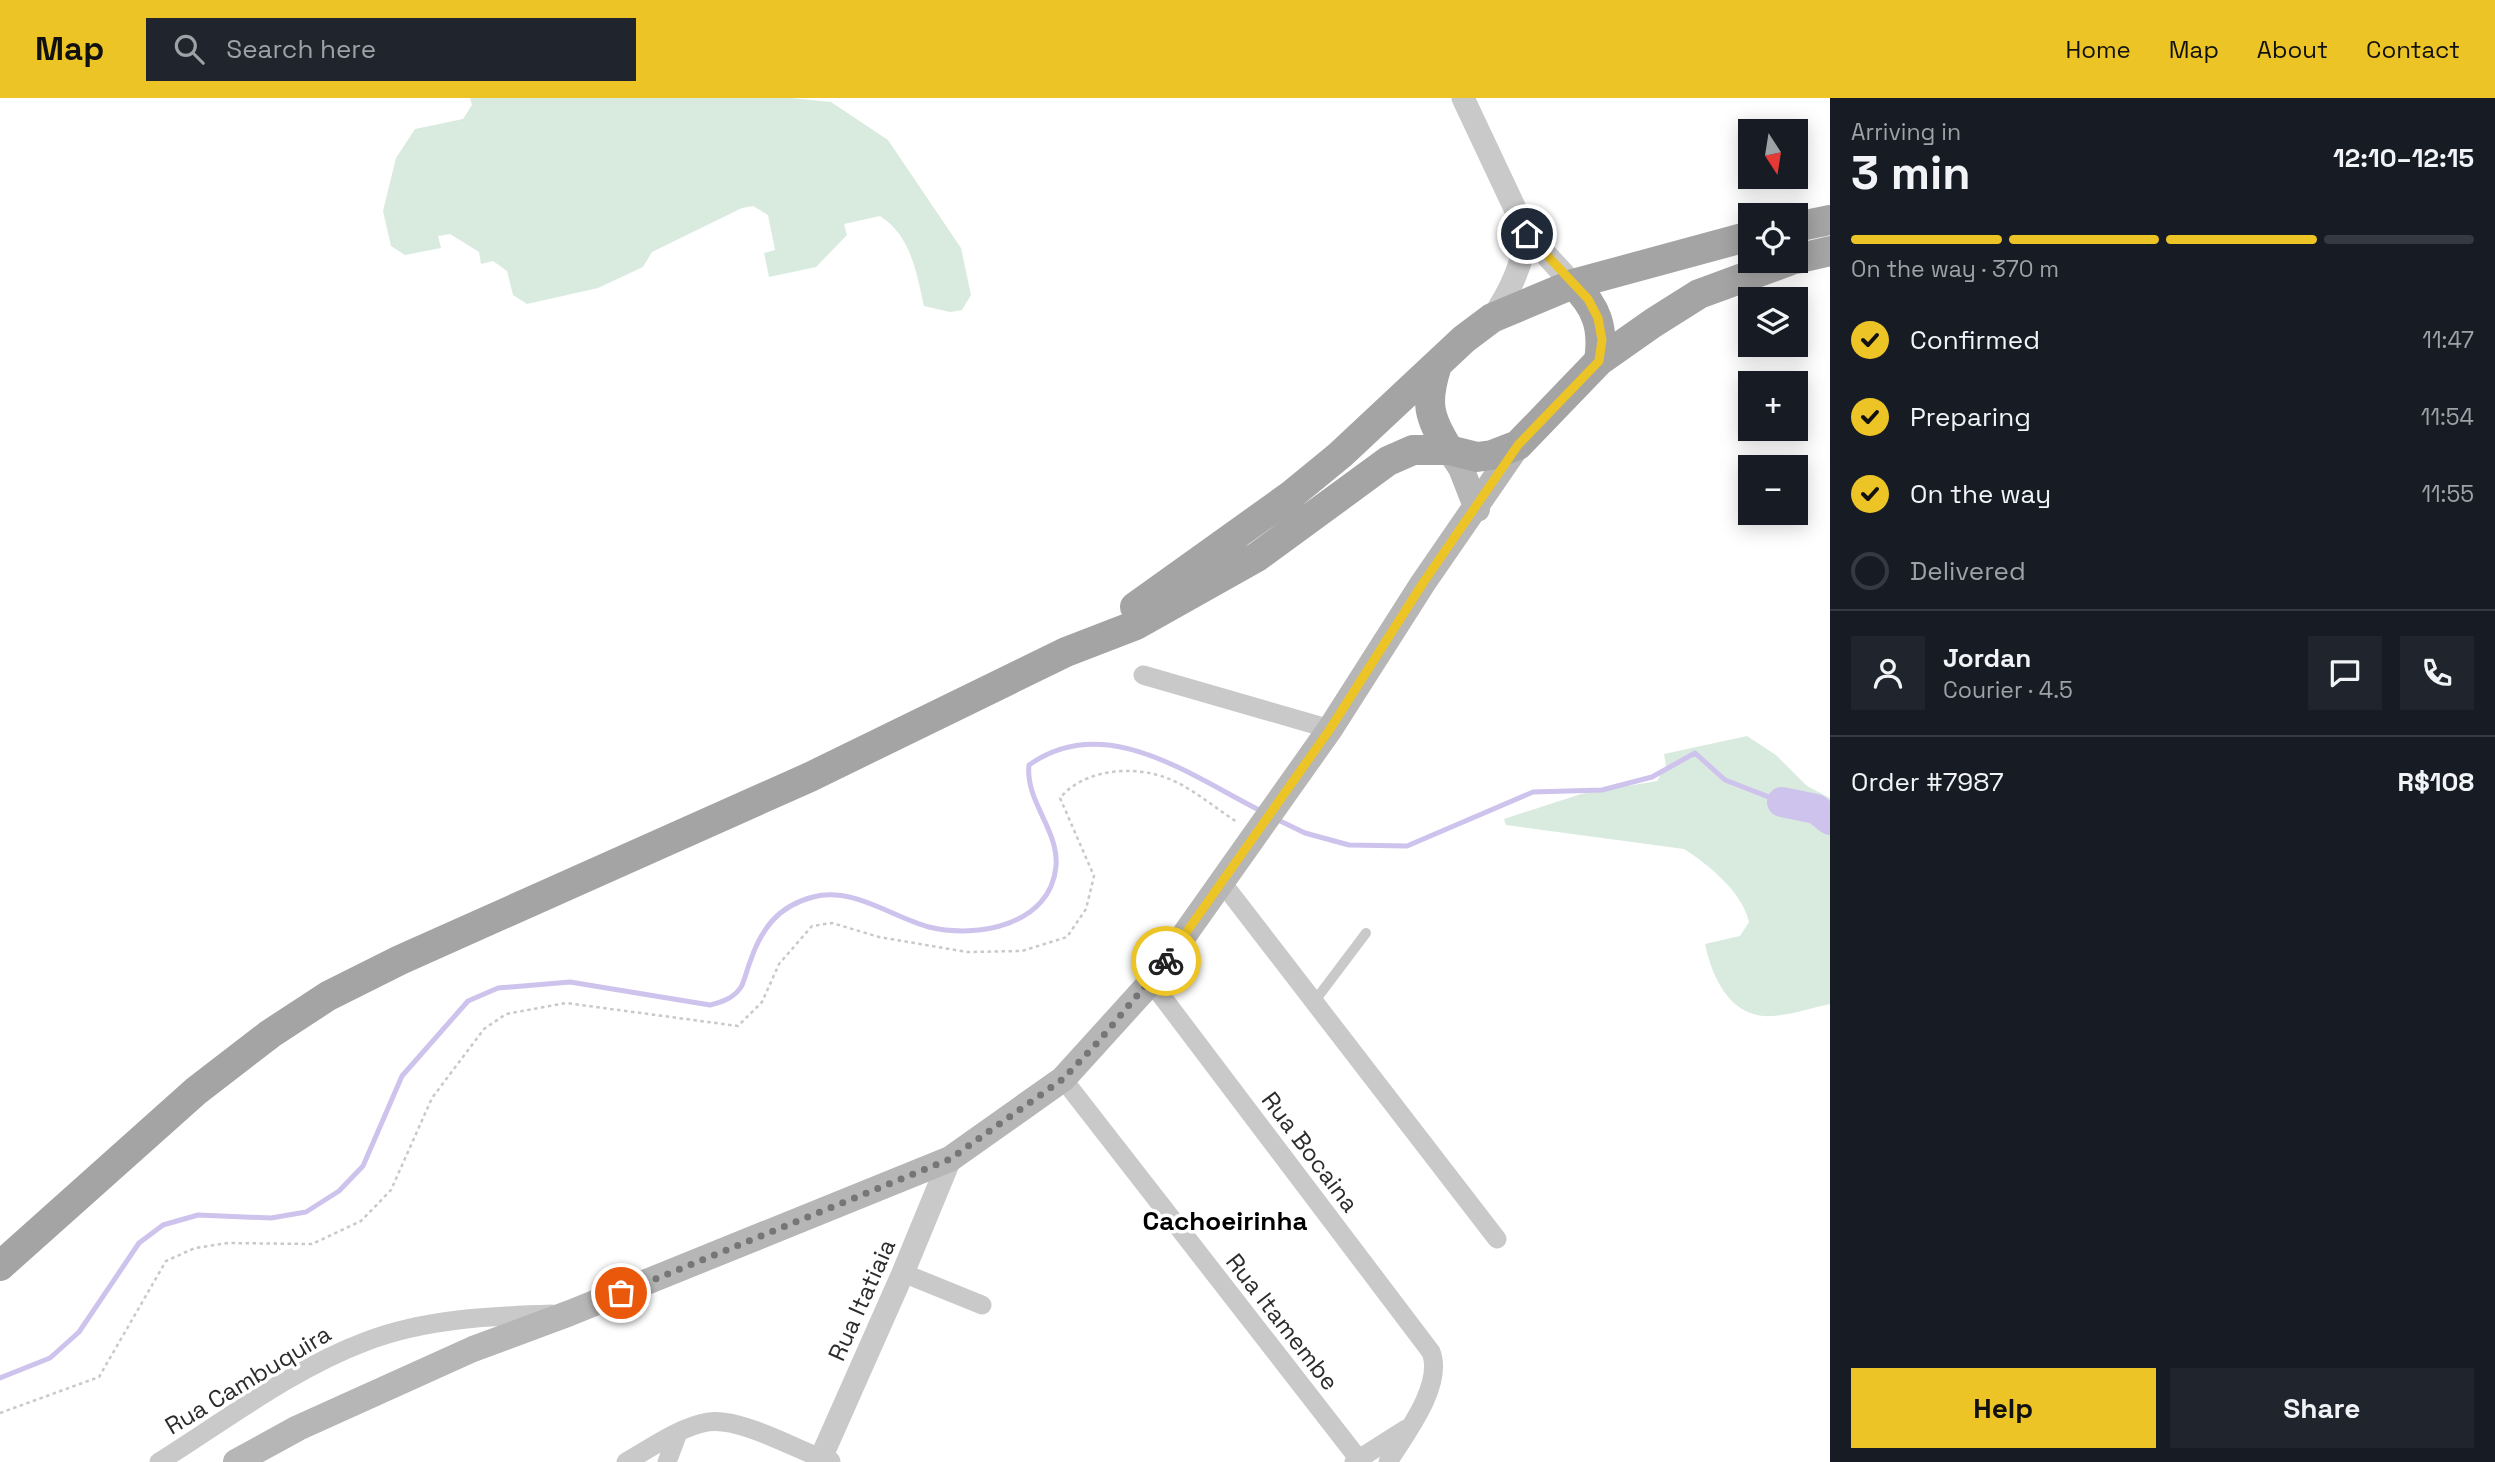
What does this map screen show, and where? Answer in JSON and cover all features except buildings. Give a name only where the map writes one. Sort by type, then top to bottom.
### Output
[{"type":"main road","points":[[1808,225],[1830,220]]},
{"type":"main road","points":[[1066,652],[1220,548],[1290,496],[1340,455],[1464,338],[1492,318],[1573,284],[1738,239]]},
{"type":"main road","points":[[1808,256],[1830,251]]},
{"type":"main road","points":[[236,1462],[298,1428],[473,1349],[570,1313],[950,1159],[1063,1079],[1151,982],[1330,729],[1423,583],[1477,509],[1518,445],[1599,361],[1699,294],[1750,273]]},
{"type":"main road","points":[[1573,284],[1588,299],[1598,318],[1602,340],[1599,361]]},
{"type":"main road","points":[[1437,365],[1429,391],[1429,407],[1434,426],[1461,468],[1477,509]]},
{"type":"main road","points":[[0,1266],[196,1091],[270,1034],[328,996],[400,960],[810,777],[1066,652],[1136,625],[1257,557],[1388,461],[1413,450],[1449,450],[1477,457],[1492,455],[1518,445]]},
{"type":"street","points":[[1463,98],[1527,234],[1573,284]]},
{"type":"street","points":[[1492,318],[1513,288],[1522,262],[1527,234]]},
{"type":"street","points":[[1143,675],[1330,729]]},
{"type":"street","points":[[1221,881],[1497,1239]]},
{"type":"street","name":"Rua Bocaina","points":[[1151,982],[1431,1352],[1435,1373],[1411,1426]]},
{"type":"street","name":"Rua Itamembe","points":[[1063,1079],[1358,1461]]},
{"type":"street","name":"Rua Itatiaia","points":[[823,1461],[950,1159]]},
{"type":"street","points":[[903,1273],[982,1306]]},
{"type":"street","name":"Rua Cambuquira","points":[[159,1462],[318,1362],[368,1341],[416,1327],[456,1321],[570,1313]]},
{"type":"street","points":[[456,1321],[473,1349]]},
{"type":"street","points":[[626,1462],[678,1433],[710,1422],[730,1423],[823,1461]]},
{"type":"street","points":[[1358,1461],[1411,1426]]},
{"type":"street","points":[[1388,1462],[1411,1426]]},
{"type":"street","points":[[667,1462],[678,1433]]},
{"type":"lane","points":[[1314,1002],[1366,933]]},
{"type":"path","points":[[0,1413],[99,1377],[166,1261],[195,1248],[228,1243],[312,1244],[361,1221],[391,1190],[432,1098],[484,1029],[506,1014],[566,1003],[738,1026],[762,1002],[779,964],[799,940],[812,926],[832,923],[879,937],[967,952],[1022,951],[1068,937],[1086,909],[1094,876],[1060,797],[1080,780],[1125,770],[1167,778],[1254,833]]},
{"type":"green space","points":[[470,98],[791,98],[831,102],[888,140],[961,248],[971,295],[962,310],[950,312],[924,306],[911,255],[899,234],[880,216],[844,224],[847,235],[816,267],[769,277],[764,253],[775,250],[768,215],[753,206],[742,208],[652,252],[643,267],[598,288],[527,304],[513,295],[507,271],[493,261],[481,264],[479,252],[450,234],[438,236],[441,248],[405,255],[391,246],[383,211],[396,158],[415,129],[463,119],[472,105]]},
{"type":"green space","points":[[1747,736],[1776,755],[1807,786],[1830,798],[1830,1004],[1772,1016],[1745,1011],[1725,994],[1718,982],[1705,944],[1740,936],[1749,922],[1740,900],[1732,890],[1714,871],[1693,855],[1684,849],[1506,825],[1504,819],[1581,794],[1657,781],[1666,766],[1664,754]]},
{"type":"waterway","points":[[0,1378],[50,1358],[79,1332],[139,1243],[163,1225],[198,1215],[271,1218],[306,1212],[339,1191],[363,1166],[402,1076],[468,1001],[498,988],[570,982],[714,1004],[731,997],[741,987],[754,950],[772,920],[790,906],[813,897],[828,895],[857,899],[929,927],[948,930],[989,929],[1009,923],[1041,902],[1051,886],[1056,853],[1032,791],[1029,765],[1058,750],[1088,744],[1118,746],[1148,755],[1178,767],[1263,812]]},
{"type":"waterway","points":[[1274,818],[1305,833],[1349,845],[1407,846],[1533,792],[1602,790],[1652,777],[1695,753],[1725,780],[1782,802]]},
{"type":"waterway","points":[[1782,802],[1816,809],[1830,820]]},
{"type":"way so far","points":[[621,1293],[950,1159],[1063,1079],[1151,982],[1166,961]]},
{"type":"district","name":"Cachoeirinha","points":[[1225,1221]]},
{"type":"route","points":[[1166,961],[1330,729],[1423,583],[1477,509],[1518,445],[1599,361],[1602,340],[1598,318],[1588,299],[1527,234]]}]
